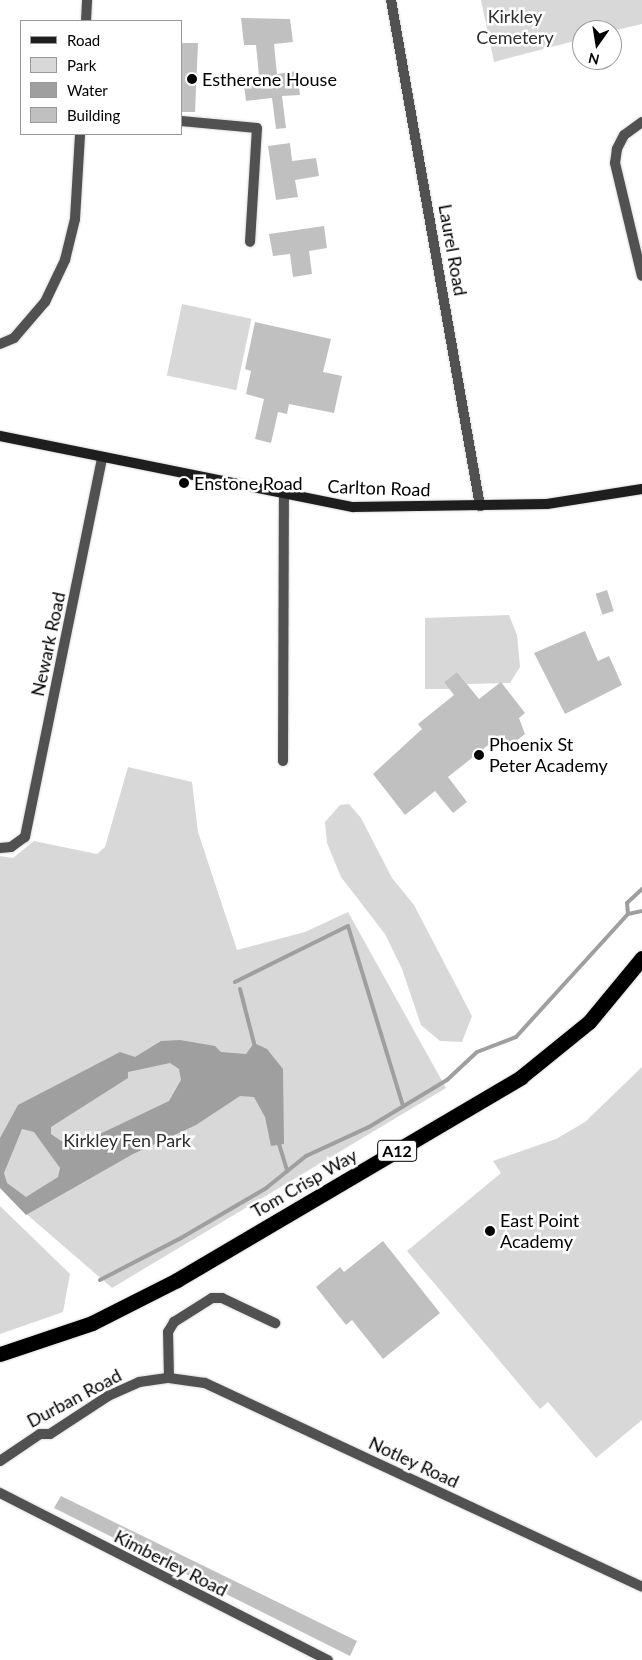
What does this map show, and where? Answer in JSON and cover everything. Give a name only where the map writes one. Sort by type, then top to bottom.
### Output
[{"type":"highway","name":"Tom Crisp Way","points":[[0,1354],[92,1323],[177,1280],[513,1082],[589,1022],[642,958]]},
{"type":"street","points":[[86,0],[86,20]]},
{"type":"street","name":"Laurel Road","points":[[392,0],[480,506]]},
{"type":"street","points":[[182,121],[241,123],[257,128],[250,242]]},
{"type":"street","points":[[642,122],[624,135],[616,149],[615,163],[642,276]]},
{"type":"street","points":[[0,344],[14,338],[45,302],[65,260],[75,219],[80,135]]},
{"type":"street","name":"Carlton Road","points":[[0,436],[284,496],[372,508],[556,503],[642,488]]},
{"type":"street","name":"Newark Road","points":[[0,848],[11,847],[25,837],[102,457]]},
{"type":"street","points":[[283,761],[284,496]]},
{"type":"street","points":[[169,1378],[168,1332],[174,1322],[212,1298],[222,1298],[275,1323]]},
{"type":"street","name":"Durban Road","points":[[0,1461],[108,1396],[139,1382],[169,1378]]},
{"type":"street","name":"Notley Road","points":[[169,1378],[205,1383],[642,1587]]},
{"type":"street","name":"Kimberley Road","points":[[0,1493],[328,1660]]},
{"type":"green space","name":"Kirkley Cemetery","points":[[481,0],[642,0],[642,24],[622,29],[622,20],[572,20],[572,42],[494,62]]},
{"type":"green space","points":[[182,304],[251,319],[236,390],[167,375]]},
{"type":"green space","points":[[509,615],[517,635],[520,667],[510,683],[467,684],[457,672],[444,682],[450,689],[425,689],[425,618]]},
{"type":"green space","name":"Kirkley Fen Park","points":[[128,767],[192,782],[198,832],[237,950],[305,932],[348,912],[446,1088],[112,1288],[31,1218],[0,1186],[0,856],[13,858],[34,841],[97,854],[105,847]]},
{"type":"green space","points":[[349,804],[361,818],[392,878],[414,905],[472,1016],[462,1042],[440,1041],[421,1025],[402,969],[385,934],[341,877],[327,843],[325,822],[340,805]]},
{"type":"green space","points":[[642,1067],[642,1420],[596,1458],[548,1402],[540,1409],[407,1251],[501,1173],[493,1161],[556,1139],[585,1122]]},
{"type":"green space","points":[[0,1206],[70,1274],[63,1312],[0,1334]]},
{"type":"water","points":[[180,1040],[215,1046],[221,1052],[246,1054],[254,1043],[267,1049],[283,1069],[284,1144],[271,1146],[265,1117],[254,1097],[240,1096],[196,1125],[133,1154],[26,1215],[0,1188],[0,1138],[18,1105],[120,1052],[135,1057],[161,1041]],"holes":[[[170,1063],[179,1069],[181,1080],[169,1101],[85,1141],[76,1138],[61,1141],[51,1134],[51,1127],[128,1078],[128,1072]],[[22,1129],[34,1132],[60,1168],[58,1177],[26,1197],[7,1183],[4,1173]]]},
{"type":"building","points":[[241,18],[290,19],[293,42],[274,44],[277,74],[297,71],[300,95],[282,96],[286,128],[276,129],[272,98],[246,101],[243,78],[259,76],[256,45],[244,45]]},
{"type":"building","name":"Estherene House","points":[[182,43],[198,43],[195,112],[182,112]]},
{"type":"building","points":[[290,143],[292,161],[316,158],[319,176],[295,180],[298,197],[276,200],[268,146]]},
{"type":"building","points":[[324,226],[327,248],[309,251],[312,274],[293,277],[290,254],[273,256],[269,234]]},
{"type":"building","points":[[255,322],[331,339],[323,372],[342,376],[334,413],[289,404],[287,414],[278,412],[271,443],[255,439],[264,399],[246,394],[251,371],[245,369]]},
{"type":"building","points":[[607,590],[614,611],[602,615],[596,594]]},
{"type":"building","points":[[585,631],[598,661],[609,656],[622,685],[565,714],[534,653]]},
{"type":"building","points":[[457,672],[479,699],[501,682],[525,713],[519,718],[525,734],[511,745],[505,738],[495,746],[492,742],[448,777],[467,802],[453,813],[435,791],[405,815],[373,774],[422,729],[418,724],[454,695],[444,682]]},
{"type":"building","points":[[383,1241],[440,1313],[383,1359],[352,1320],[346,1325],[316,1287],[340,1267],[344,1272]]},
{"type":"building","points":[[61,1496],[357,1641],[350,1656],[54,1508]]},
{"type":"waterway","points":[[100,1280],[181,1238],[265,1189],[306,1156],[369,1127],[447,1080],[477,1052],[516,1037],[628,914],[627,903],[642,889]]},
{"type":"waterway","points":[[628,914],[642,911]]},
{"type":"waterway","points":[[235,982],[348,926],[403,1106]]},
{"type":"waterway","points":[[240,989],[254,1043]]},
{"type":"waterway","points":[[279,1144],[287,1171]]},
{"type":"place","name":"Estherene House","points":[[192,79]]},
{"type":"place","name":"Enstone Road","points":[[184,483]]},
{"type":"place","name":"Phoenix St Peter Academy","points":[[479,755]]},
{"type":"place","name":"East Point Academy","points":[[490,1231]]}]
